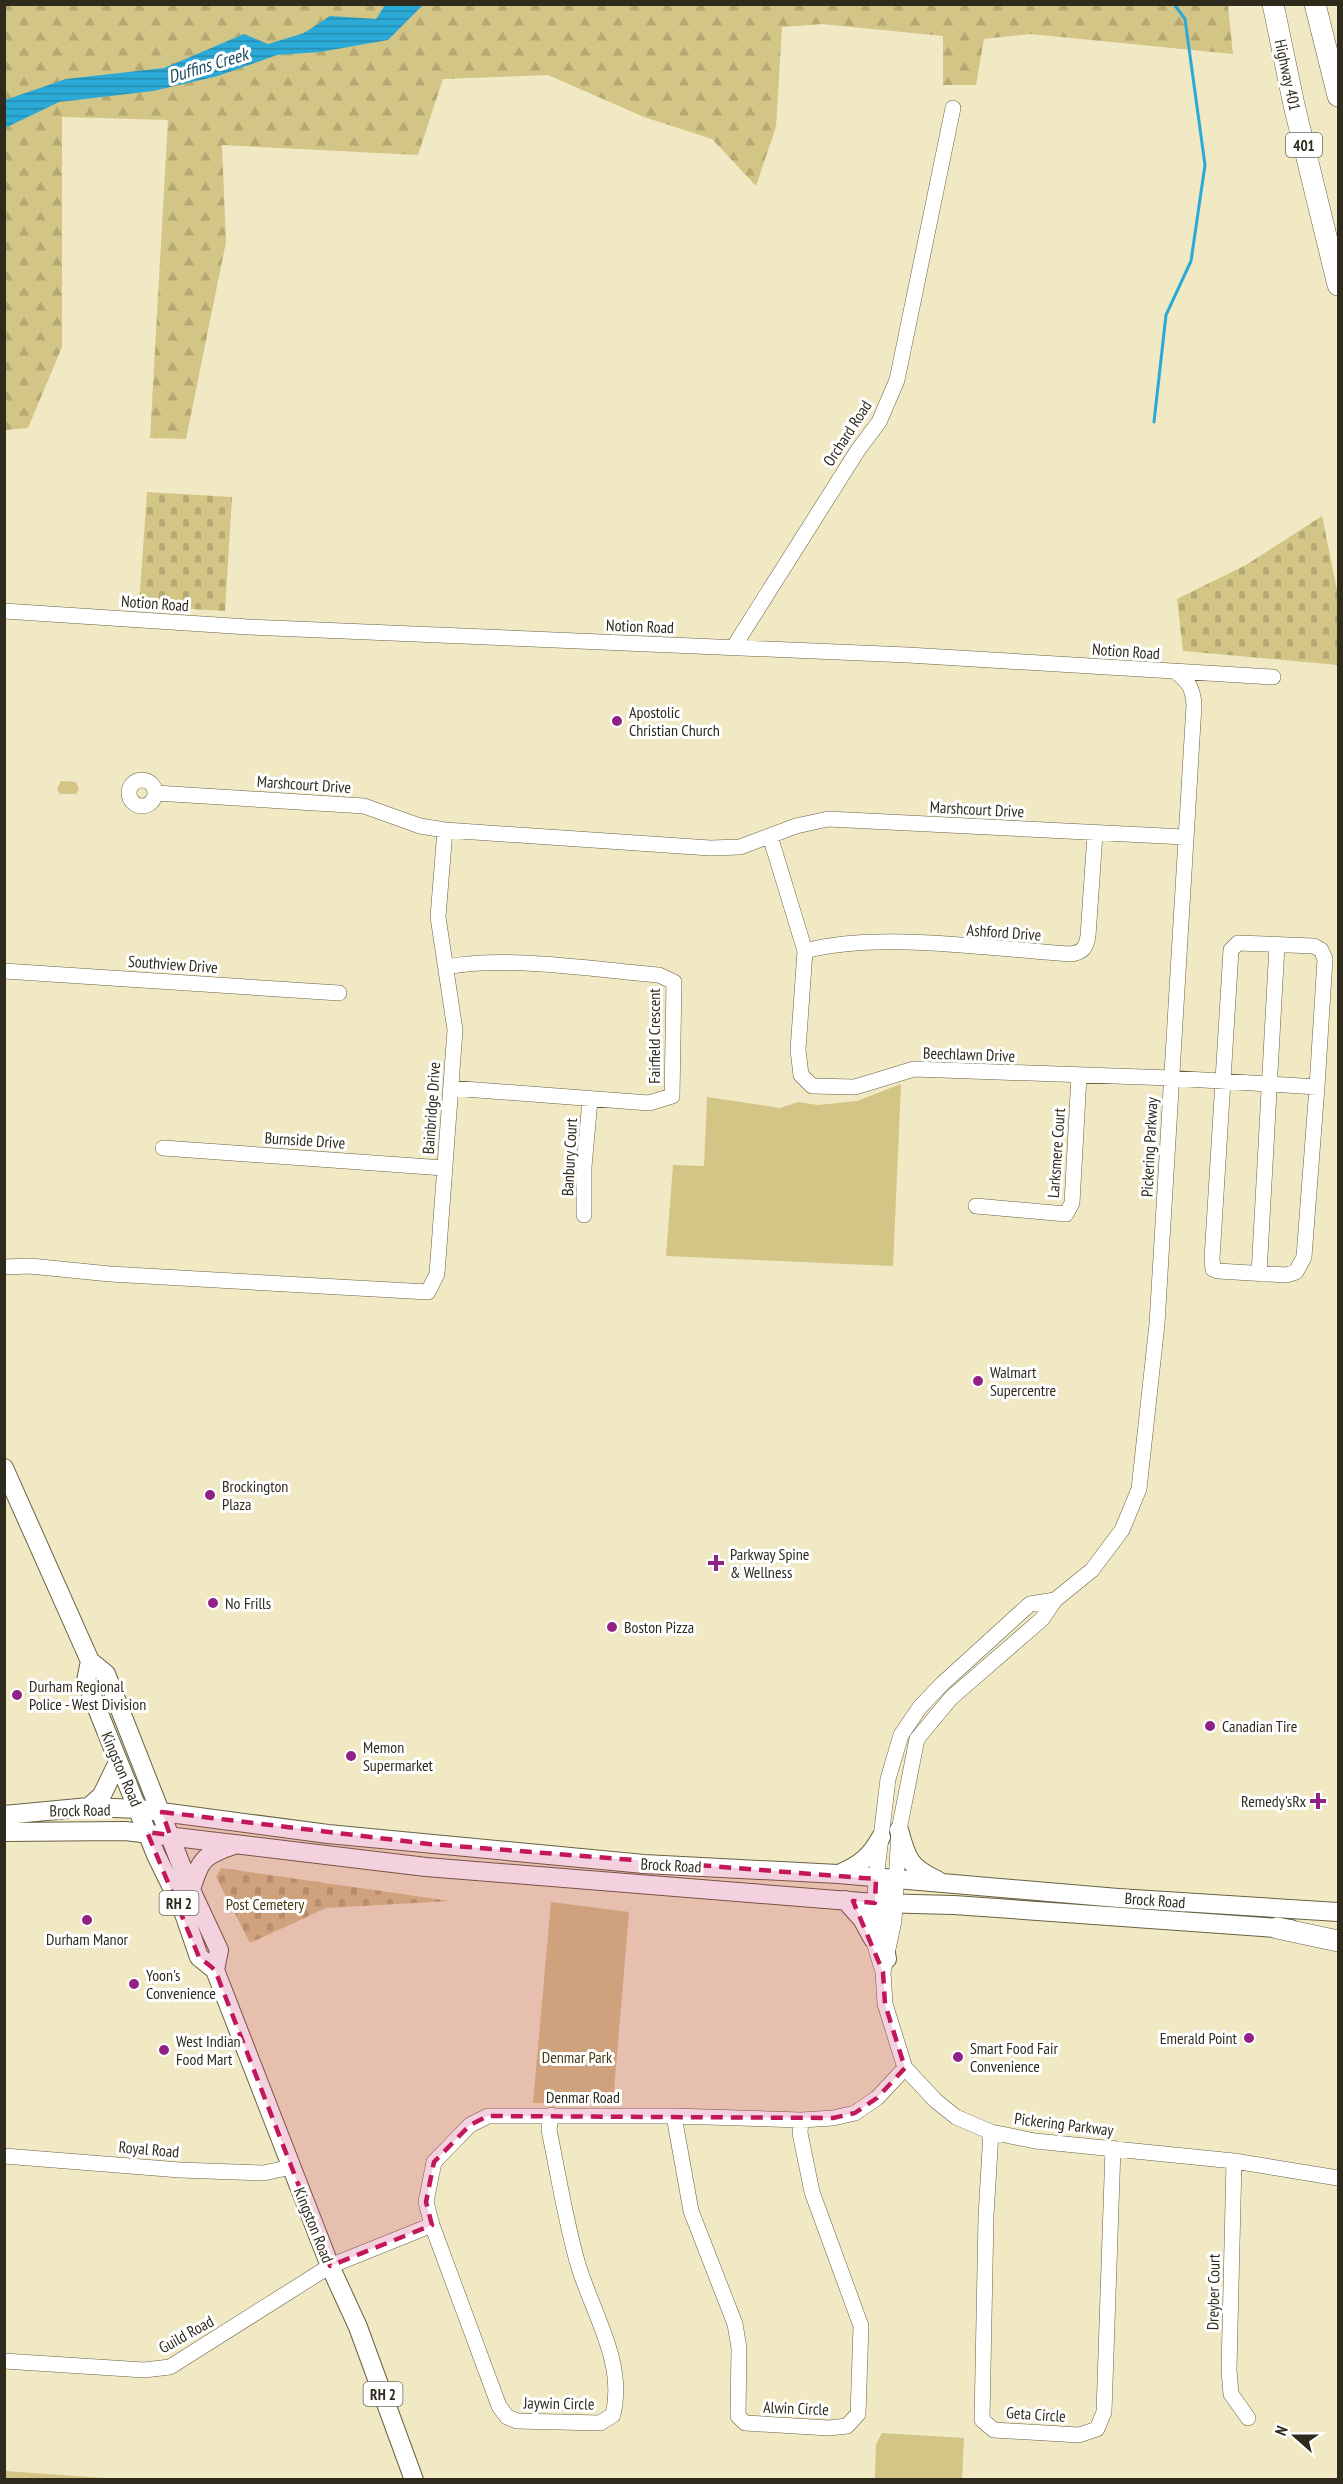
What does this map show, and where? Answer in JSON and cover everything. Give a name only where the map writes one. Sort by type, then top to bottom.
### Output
[{"type":"highway","name":"Highway 401","points":[[1273,4],[1294,105],[1338,285]]},
{"type":"highway","points":[[1315,4],[1338,96]]},
{"type":"highway","points":[[1277,1928],[1338,1941]]},
{"type":"main road","name":"Kingston Road","points":[[4,1468],[90,1661],[106,1674],[191,1890],[219,1950],[215,1970]]},
{"type":"main road","name":"Kingston Road","points":[[90,1661],[86,1681],[118,1762],[182,1908],[199,1957],[215,1970],[330,2266],[358,2327],[414,2480]]},
{"type":"main road","points":[[89,1807],[102,1795],[118,1762]]},
{"type":"main road","name":"Brock Road","points":[[4,1815],[89,1807],[139,1809],[328,1834],[644,1864],[838,1874],[897,1881],[1118,1898],[1338,1912]]},
{"type":"main road","name":"Brock Road","points":[[4,1832],[70,1829],[147,1832],[235,1845],[426,1867],[885,1904],[954,1905],[1338,1932]]},
{"type":"main road","points":[[899,1830],[907,1859],[918,1871],[944,1883]]},
{"type":"main road","points":[[838,1874],[858,1866],[870,1856],[881,1838]]},
{"type":"main road","points":[[191,1890],[201,1860],[214,1851],[235,1845]]},
{"type":"main road","points":[[642,1885],[644,1864]]},
{"type":"main road","points":[[876,1879],[885,1904],[883,1942],[885,1966]]},
{"type":"main road","points":[[845,1900],[862,1919],[873,1939]]},
{"type":"street","name":"Orchard Road","points":[[733,648],[858,450],[879,422],[897,380],[953,108]]},
{"type":"street","name":"Notion Road","points":[[4,611],[248,627],[733,648],[1273,677]]},
{"type":"street","name":"Pickering Parkway","points":[[876,1879],[888,1779],[901,1735],[920,1707],[983,1659],[1042,1619],[1055,1600],[1092,1570],[1122,1530],[1139,1489],[1158,1324],[1194,705],[1193,690],[1176,672]]},
{"type":"street","name":"Marshcourt Drive","points":[[156,793],[364,806],[420,826],[445,830]]},
{"type":"street","name":"Marshcourt Drive","points":[[770,836],[796,826],[828,819],[1185,837]]},
{"type":"street","points":[[445,830],[710,848],[740,847],[770,836]]},
{"type":"street","name":"Bainbridge Drive","points":[[4,1267],[30,1266],[110,1274],[428,1292],[437,1274],[455,1030],[438,917],[445,830]]},
{"type":"street","name":"Ashford Drive","points":[[805,951],[835,943],[883,943],[1071,954],[1081,952],[1086,947],[1088,936],[1095,834]]},
{"type":"street","name":"Beechlawn Drive","points":[[770,836],[805,951],[798,1050],[801,1075],[812,1086],[855,1087],[914,1069],[1171,1078],[1317,1087]]},
{"type":"street","points":[[1238,943],[1314,946],[1321,950],[1325,959],[1304,1257],[1296,1272],[1286,1275],[1214,1269],[1212,1259],[1223,1081],[1231,950],[1238,943]]},
{"type":"street","points":[[1259,1274],[1277,945]]},
{"type":"street","name":"Fairfield Crescent","points":[[446,967],[484,962],[522,964],[659,975],[674,982],[672,1096],[649,1103],[451,1088]]},
{"type":"street","name":"Southview Drive","points":[[4,971],[339,993]]},
{"type":"street","name":"Larksmere Court","points":[[976,1206],[1066,1214],[1072,1203],[1080,1076]]},
{"type":"street","name":"Banbury Court","points":[[584,1215],[584,1167],[590,1100]]},
{"type":"street","name":"Burnside Drive","points":[[164,1148],[444,1168]]},
{"type":"street","name":"Pickering Parkway","points":[[983,1659],[917,1739],[899,1830],[897,1881],[885,1904],[873,1939],[885,1966],[885,2004],[905,2068],[936,2101],[956,2117],[991,2132],[1035,2141],[1234,2162],[1338,2178]]},
{"type":"street","name":"Denmar Road","points":[[432,2225],[426,2202],[434,2162],[470,2125],[488,2116],[674,2116],[801,2120],[832,2118],[855,2113],[877,2098],[905,2068]]},
{"type":"street","name":"Jaywin Circle","points":[[432,2225],[499,2406],[507,2417],[517,2421],[600,2422],[613,2415],[617,2399],[614,2362],[577,2261],[549,2130],[551,2115]]},
{"type":"street","name":"Alwin Circle","points":[[674,2116],[691,2211],[735,2324],[739,2348],[738,2416],[745,2424],[847,2426],[858,2414],[861,2326],[812,2192],[800,2133],[801,2120]]},
{"type":"street","name":"Geta Circle","points":[[991,2132],[986,2216],[982,2420],[994,2430],[1079,2435],[1097,2429],[1104,2412],[1113,2148]]},
{"type":"street","name":"Royal Road","points":[[4,2156],[180,2170],[264,2173],[291,2167]]},
{"type":"street","name":"Dreyber Court","points":[[1234,2162],[1229,2370],[1232,2394],[1248,2418]]},
{"type":"street","points":[[330,2266],[357,2253],[432,2225]]},
{"type":"street","name":"Guild Road","points":[[4,2361],[144,2370],[170,2367],[330,2266]]},
{"type":"highlighted area","points":[[162,1812],[429,1844],[876,1879],[875,1903],[853,1901],[883,1972],[885,2004],[905,2068],[877,2098],[855,2113],[833,2118],[488,2116],[470,2125],[434,2162],[426,2202],[432,2225],[330,2266],[215,1970],[199,1957],[147,1832],[170,1835]]},
{"type":"green space","points":[[5,5],[1228,5],[1233,54],[1030,34],[984,39],[976,85],[943,85],[943,36],[822,24],[782,27],[776,127],[756,186],[712,139],[644,117],[548,75],[443,79],[418,155],[222,145],[226,242],[186,439],[150,438],[168,120],[62,117],[62,347],[28,428],[5,430]]},
{"type":"green space","points":[[147,492],[232,497],[225,611],[139,606]]},
{"type":"green space","points":[[1322,516],[1338,595],[1338,665],[1183,651],[1177,599],[1246,565]]},
{"type":"green space","points":[[61,781],[76,782],[79,789],[76,794],[60,794],[57,789]]},
{"type":"green space","points":[[901,1084],[893,1266],[666,1256],[673,1165],[704,1166],[707,1097],[780,1108],[798,1102],[818,1105],[857,1101]]},
{"type":"green space","name":"Post Cemetery","points":[[221,1868],[450,1901],[326,1908],[250,1943],[216,1877]]},
{"type":"green space","name":"Denmar Park","points":[[551,1902],[629,1912],[613,2102],[533,2103]]},
{"type":"green space","points":[[882,2433],[964,2438],[962,2479],[875,2479],[876,2444]]},
{"type":"green space","points":[[5,2471],[118,2479],[5,2479]]},
{"type":"water","name":"Duffins Creek","points":[[385,5],[423,5],[388,40],[320,52],[277,55],[218,76],[153,91],[59,102],[5,128],[5,100],[66,79],[164,68],[244,34],[268,44],[304,33],[330,16],[376,19]]},
{"type":"waterway","points":[[1154,422],[1166,315],[1191,261],[1205,165],[1185,19],[1174,4]]},
{"type":"place","name":"Apostolic Christian Church","points":[[617,721]]},
{"type":"place","name":"Walmart Supercentre","points":[[978,1381]]},
{"type":"place","name":"Brockington Plaza","points":[[210,1495]]},
{"type":"place","name":"Parkway Spine & Wellness","points":[[716,1563]]},
{"type":"place","name":"No Frills","points":[[213,1603]]},
{"type":"place","name":"Boston Pizza","points":[[612,1627]]},
{"type":"place","name":"Durham Regional Police - West Division","points":[[17,1695]]},
{"type":"place","name":"Canadian Tire","points":[[1210,1726]]},
{"type":"place","name":"Memon Supermarket","points":[[351,1756]]},
{"type":"place","name":"Remedy'sRx","points":[[1318,1801]]},
{"type":"place","name":"Durham Manor","points":[[87,1920]]},
{"type":"place","name":"Yoon's Convenience","points":[[134,1984]]},
{"type":"place","name":"Emerald Point","points":[[1249,2038]]},
{"type":"place","name":"West Indian Food Mart","points":[[164,2050]]},
{"type":"place","name":"Smart Food Fair Convenience","points":[[958,2057]]}]
